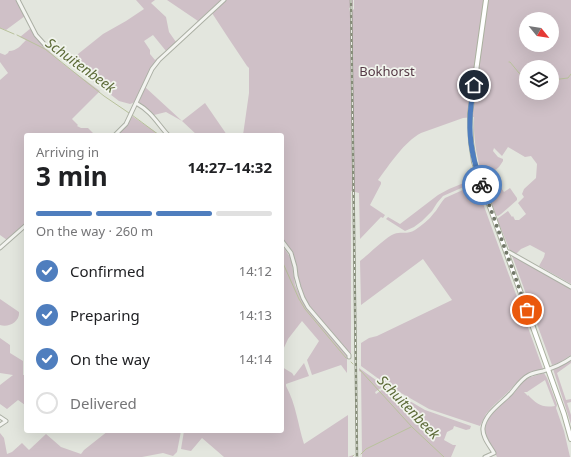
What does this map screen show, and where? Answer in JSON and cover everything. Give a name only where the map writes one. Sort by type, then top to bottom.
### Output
[{"type":"main road","points":[[486,0],[470,114],[471,142],[476,169],[564,414],[571,439]]},
{"type":"street","points":[[18,0],[36,35],[45,45]]},
{"type":"street","points":[[117,133],[126,124],[152,69],[159,60],[224,0]]},
{"type":"street","points":[[136,103],[152,114],[166,133]]},
{"type":"street","points":[[0,248],[24,226]]},
{"type":"street","points":[[284,244],[291,253],[296,276],[303,298],[308,307],[349,355],[349,357]]},
{"type":"street","points":[[506,252],[509,252],[571,287]]},
{"type":"street","points":[[496,457],[484,435],[483,430],[486,419],[496,406],[530,374],[562,364],[571,358]]},
{"type":"street","points":[[0,417],[6,421],[0,425]]},
{"type":"street","points":[[485,457],[494,453]]},
{"type":"green space","points":[[0,0],[17,0],[25,16],[6,30],[0,28]]},
{"type":"green space","points":[[136,0],[155,0],[151,3],[166,17],[169,32],[176,42],[166,51],[153,35],[144,41],[150,50],[150,54],[155,60],[163,53],[153,65],[135,101],[130,104],[119,101],[68,62],[103,34],[144,9]]},
{"type":"green space","points":[[167,0],[221,0],[198,21]]},
{"type":"green space","name":"Bokhorst","points":[[226,0],[353,0],[353,6],[349,8],[350,12],[354,9],[354,0],[571,0],[571,284],[539,266],[545,253],[530,245],[521,249],[516,254],[510,251],[497,219],[508,211],[515,220],[519,220],[526,214],[518,203],[524,197],[522,194],[524,189],[536,178],[537,164],[531,156],[525,157],[508,147],[502,156],[494,148],[493,151],[498,157],[503,159],[503,161],[493,172],[495,175],[484,181],[476,149],[474,117],[463,118],[421,133],[409,142],[398,154],[378,180],[381,184],[370,205],[385,215],[383,218],[381,217],[360,239],[359,193],[351,191],[351,356],[306,301],[288,247],[284,242],[284,133],[243,133],[249,93],[249,68],[212,13]]},
{"type":"green space","points":[[31,28],[39,41],[62,63],[100,91],[72,119],[78,125],[77,126],[81,128],[88,128],[93,133],[24,133],[24,225],[7,240],[0,235],[0,80],[8,73],[0,62],[0,53],[5,55],[9,51],[19,47],[26,40],[20,37]]},
{"type":"green space","points":[[145,87],[182,121],[166,112],[154,115],[139,102]]},
{"type":"green space","points":[[205,103],[226,133],[195,133],[182,121]]},
{"type":"green space","points":[[132,116],[157,133],[119,133],[127,125]]},
{"type":"green space","points":[[470,167],[475,182],[443,196],[432,211],[414,227],[405,231],[386,219],[388,217],[400,224],[438,195],[471,180]]},
{"type":"green space","points":[[495,179],[504,192],[510,188],[517,198],[517,200],[498,216],[496,215],[485,185]]},
{"type":"green space","points":[[476,184],[543,369],[531,372],[521,378],[486,414],[480,426],[429,409],[387,385],[361,366],[361,343],[452,300],[423,259],[361,305],[360,261],[394,234],[407,233],[415,230],[432,216],[445,198]]},
{"type":"green space","points":[[284,248],[290,257],[295,285],[303,302],[335,342],[347,353],[347,373],[341,365],[312,375],[307,360],[319,341],[302,321],[288,339],[284,348]]},
{"type":"green space","points":[[511,253],[571,288],[571,355],[557,364],[552,365]]},
{"type":"green space","points":[[0,299],[19,312],[16,321],[7,326],[0,325]]},
{"type":"green space","points":[[0,338],[10,345],[10,353],[23,361],[24,404],[18,400],[7,409],[0,404],[0,385],[13,375],[0,373]]},
{"type":"green space","points":[[571,359],[571,363],[557,373],[566,400],[571,399],[571,402],[567,403],[571,415],[571,424],[553,369]]},
{"type":"green space","points":[[304,363],[309,376],[286,384],[286,386],[295,407],[304,444],[348,415],[348,457],[224,457],[202,438],[191,451],[181,449],[184,433],[284,433],[284,368],[294,376]]},
{"type":"green space","points":[[359,368],[384,386],[375,392],[376,394],[386,387],[425,410],[471,426],[470,429],[466,430],[454,426],[453,429],[447,432],[444,440],[456,445],[451,457],[362,457],[361,372],[359,371]]},
{"type":"green space","points":[[544,373],[557,405],[556,408],[564,431],[570,457],[497,457],[485,432],[486,424],[492,414],[514,393],[524,380]],"holes":[[[545,380],[555,406],[540,405],[524,392],[527,392]]]},
{"type":"green space","points":[[0,433],[4,438],[7,454],[12,452],[22,443],[29,450],[46,434],[61,447],[81,454],[105,433],[181,433],[177,452],[173,456],[163,453],[142,457],[0,457]]},
{"type":"waterway","name":"Schuitenbeek","points":[[0,28],[14,34]]},
{"type":"waterway","name":"Schuitenbeek","points":[[17,35],[45,49],[104,96],[129,113]]},
{"type":"waterway","points":[[509,62],[519,73]]},
{"type":"waterway","points":[[559,79],[568,78],[571,74]]},
{"type":"waterway","name":"Schuitenbeek","points":[[132,115],[156,133]]},
{"type":"waterway","name":"Schuitenbeek","points":[[284,265],[305,309],[346,358]]},
{"type":"waterway","name":"Schuitenbeek","points":[[360,370],[412,427],[444,457]]},
{"type":"waterway","points":[[361,454],[366,449],[411,427]]},
{"type":"railway","points":[[351,0],[357,457]]},
{"type":"way so far","points":[[482,185],[527,310]]},
{"type":"route","points":[[474,85],[470,114],[471,142],[474,162],[482,185]]}]
